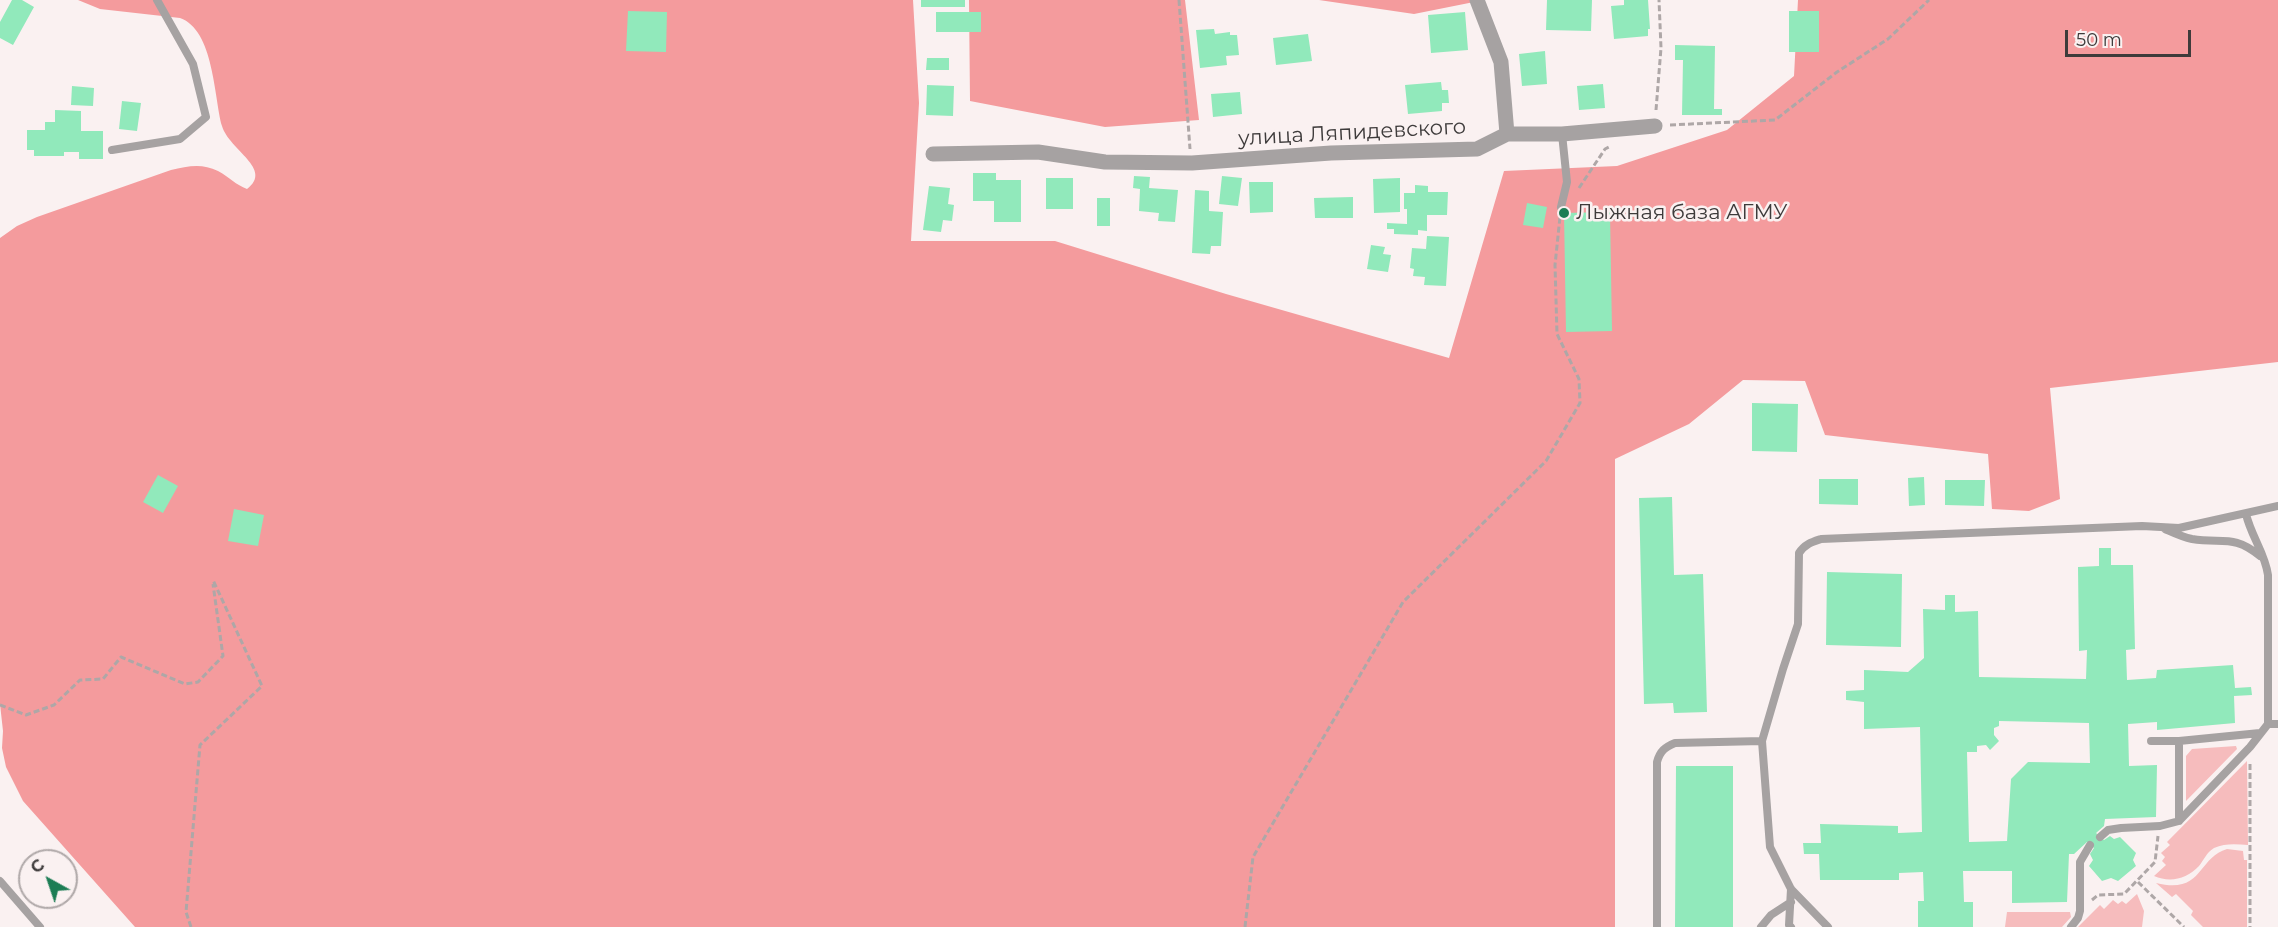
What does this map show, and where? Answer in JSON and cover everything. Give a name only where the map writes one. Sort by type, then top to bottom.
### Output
[{"type":"street","points":[[1477,0],[1501,62],[1507,134]]},
{"type":"street","name":"улица Ляпидевского","points":[[933,154],[1038,152],[1105,162],[1192,163],[1331,153],[1477,149],[1507,134],[1562,134],[1655,126]]},
{"type":"lane","points":[[112,150],[180,139],[206,117],[194,64],[157,0]]},
{"type":"lane","points":[[1562,134],[1567,182],[1562,207]]},
{"type":"lane","points":[[1828,927],[1791,889],[1770,846],[1762,741],[1779,679],[1798,624],[1799,553],[1803,548],[1821,539],[2130,526],[2179,528],[2278,506]]},
{"type":"lane","points":[[2100,837],[2108,830],[2160,826],[2179,820],[2250,747],[2268,724],[2268,575],[2266,561],[2255,542],[2246,514]]},
{"type":"lane","points":[[2163,529],[2193,539],[2237,541],[2249,547],[2266,561]]},
{"type":"lane","points":[[2268,724],[2278,724]]},
{"type":"lane","points":[[2151,741],[2179,741],[2260,733]]},
{"type":"lane","points":[[1657,927],[1657,762],[1660,753],[1666,746],[1675,743],[1762,741]]},
{"type":"lane","points":[[2179,741],[2179,820]]},
{"type":"lane","points":[[2071,927],[2080,911],[2080,862],[2090,845]]},
{"type":"lane","points":[[0,881],[40,927]]},
{"type":"lane","points":[[1790,926],[1791,889]]},
{"type":"lane","points":[[1761,927],[1771,915],[1791,902]]},
{"type":"path","points":[[1179,0],[1192,163]]},
{"type":"path","points":[[1655,126],[1775,120],[1837,72],[1888,39],[1929,0]]},
{"type":"path","points":[[1245,927],[1253,857],[1403,602],[1546,461],[1580,404],[1579,379],[1557,334],[1555,265]]},
{"type":"path","points":[[0,705],[26,715],[54,705],[80,680],[103,679],[121,657],[185,684],[198,682],[223,656],[213,580],[262,686],[200,745],[186,912],[191,927]]},
{"type":"path","points":[[2250,747],[2250,927]]},
{"type":"path","points":[[2080,911],[2098,895],[2124,894],[2156,862],[2160,826]]},
{"type":"path","points":[[2138,881],[2184,927]]},
{"type":"shaded area","points":[[78,0],[913,0],[919,103],[911,241],[1055,241],[1226,294],[1449,358],[1504,171],[1617,166],[1727,130],[1794,76],[1798,0],[2278,0],[2278,362],[2050,388],[2060,499],[2029,511],[1992,509],[1988,454],[1825,435],[1805,381],[1743,380],[1689,424],[1615,459],[1615,927],[135,927],[78,863],[78,849],[66,849],[23,801],[6,767],[2,748],[0,704],[0,238],[17,226],[37,217],[171,170],[189,166],[206,167],[218,171],[247,189],[254,182],[255,174],[253,167],[226,135],[222,126],[211,66],[200,36],[191,25],[180,18],[100,9]]},
{"type":"shaded area","points":[[969,0],[1185,0],[1199,120],[1105,127],[970,101]]},
{"type":"shaded area","points":[[1319,0],[1484,0],[1414,14]]},
{"type":"shaded area","points":[[2236,746],[2237,749],[2186,801],[2186,756],[2192,749]]},
{"type":"shaded area","points":[[2247,761],[2248,845],[2218,846],[2207,854],[2199,866],[2178,879],[2154,876],[2166,865],[2162,861],[2165,857],[2161,853],[2170,845],[2167,842]]},
{"type":"shaded area","points":[[2227,849],[2243,851],[2244,860],[2247,860],[2247,927],[2203,927],[2191,915],[2193,911],[2176,894],[2172,897],[2156,883],[2183,884],[2198,874],[2217,854]]},
{"type":"shaded area","points":[[2137,894],[2144,911],[2142,927],[2078,927],[2100,905],[2104,909],[2113,900],[2118,904],[2122,901],[2126,904]]},
{"type":"shaded area","points":[[2007,912],[2070,912],[2071,917],[2062,927],[2005,927]]},
{"type":"building","points":[[12,0],[22,0],[34,7],[13,45],[0,38],[0,22]]},
{"type":"building","points":[[921,0],[965,0],[965,7],[921,7]]},
{"type":"building","points":[[1547,0],[1592,0],[1591,31],[1546,30]]},
{"type":"building","points":[[1624,0],[1648,0],[1650,29],[1648,29],[1648,36],[1614,39],[1611,6],[1624,5]]},
{"type":"building","points":[[628,11],[667,12],[666,52],[626,51]]},
{"type":"building","points":[[1789,11],[1819,11],[1819,52],[1789,52]]},
{"type":"building","points":[[936,12],[981,12],[981,32],[936,32]]},
{"type":"building","points":[[1465,12],[1468,50],[1431,53],[1428,15]]},
{"type":"building","points":[[1214,29],[1215,34],[1230,32],[1230,35],[1237,35],[1239,55],[1226,56],[1227,65],[1200,68],[1196,30]]},
{"type":"building","points":[[1308,34],[1312,61],[1276,65],[1273,38]]},
{"type":"building","points":[[1675,45],[1715,46],[1714,109],[1722,109],[1722,115],[1682,115],[1683,60],[1675,60]]},
{"type":"building","points":[[1545,51],[1547,84],[1522,86],[1519,54]]},
{"type":"building","points":[[927,58],[949,58],[949,70],[926,70]]},
{"type":"building","points":[[1441,82],[1442,90],[1448,90],[1449,103],[1442,103],[1442,111],[1408,114],[1405,85]]},
{"type":"building","points":[[1603,84],[1605,108],[1579,110],[1577,86]]},
{"type":"building","points":[[927,85],[954,86],[953,116],[926,115]]},
{"type":"building","points":[[72,86],[94,88],[93,106],[71,105]]},
{"type":"building","points":[[1240,92],[1242,114],[1213,117],[1211,94]]},
{"type":"building","points":[[122,101],[141,103],[137,131],[119,129]]},
{"type":"building","points":[[55,110],[81,111],[81,131],[103,131],[103,159],[79,159],[79,152],[64,152],[64,156],[34,156],[34,150],[27,150],[27,130],[45,130],[45,122],[55,122]]},
{"type":"building","points":[[973,173],[996,173],[996,180],[1021,180],[1021,222],[994,222],[994,201],[973,201]]},
{"type":"building","points":[[1134,176],[1150,177],[1149,188],[1178,190],[1175,222],[1158,221],[1159,213],[1139,211],[1140,189],[1133,188]]},
{"type":"building","points":[[1222,176],[1242,178],[1238,206],[1219,204]]},
{"type":"building","points":[[1046,178],[1073,178],[1073,209],[1046,209]]},
{"type":"building","points":[[1400,178],[1400,212],[1374,213],[1373,179]]},
{"type":"building","points":[[1249,182],[1273,182],[1273,212],[1250,213]]},
{"type":"building","points":[[1415,185],[1428,186],[1428,192],[1448,192],[1447,215],[1427,215],[1427,231],[1418,230],[1418,235],[1394,234],[1394,229],[1387,229],[1387,223],[1407,224],[1404,193],[1415,193]]},
{"type":"building","points":[[929,186],[950,188],[948,204],[954,205],[952,221],[943,220],[941,232],[923,230]]},
{"type":"building","points":[[1195,190],[1209,191],[1209,211],[1223,212],[1221,246],[1211,246],[1210,254],[1192,253]]},
{"type":"building","points":[[1353,197],[1353,218],[1315,218],[1314,198]]},
{"type":"building","points":[[1097,198],[1110,198],[1110,226],[1097,226]]},
{"type":"building","points":[[1527,203],[1547,207],[1543,228],[1523,225]]},
{"type":"building","points":[[1610,212],[1612,331],[1566,332],[1564,213]]},
{"type":"building","points":[[1427,236],[1449,237],[1446,286],[1424,285],[1425,277],[1413,276],[1414,269],[1410,268],[1412,248],[1426,249]]},
{"type":"building","points":[[1371,245],[1385,247],[1383,254],[1391,255],[1388,272],[1367,269]]},
{"type":"building","points":[[1752,403],[1798,404],[1797,452],[1752,451]]},
{"type":"building","points":[[158,475],[178,486],[163,513],[143,502]]},
{"type":"building","points":[[1924,477],[1925,505],[1909,506],[1908,478]]},
{"type":"building","points":[[1819,479],[1858,479],[1858,505],[1819,504]]},
{"type":"building","points":[[1945,480],[1985,480],[1984,506],[1945,505]]},
{"type":"building","points":[[1672,497],[1674,575],[1703,574],[1707,712],[1674,713],[1673,703],[1644,704],[1639,498]]},
{"type":"building","points":[[234,509],[264,515],[258,546],[228,541]]},
{"type":"building","points":[[2099,548],[2111,548],[2111,565],[2133,565],[2135,649],[2126,650],[2127,680],[2156,678],[2157,670],[2233,665],[2235,688],[2251,687],[2252,695],[2234,696],[2235,723],[2157,730],[2157,722],[2128,724],[2129,766],[2157,765],[2156,817],[2105,819],[2104,826],[2096,833],[2104,840],[2110,836],[2114,839],[2120,837],[2136,853],[2133,860],[2136,866],[2118,881],[2111,878],[2102,881],[2089,866],[2093,860],[2090,854],[2094,848],[2087,842],[2074,854],[2069,854],[2067,902],[2012,903],[2012,871],[1963,871],[1964,902],[1973,902],[1973,927],[1918,927],[1918,901],[1924,901],[1923,872],[1899,873],[1899,880],[1820,880],[1819,854],[1804,854],[1803,843],[1821,843],[1820,824],[1898,826],[1898,833],[1922,832],[1920,727],[1864,729],[1864,702],[1846,700],[1846,691],[1864,690],[1864,670],[1908,672],[1924,658],[1923,609],[1945,610],[1945,595],[1955,595],[1955,612],[1978,611],[1979,677],[2086,679],[2087,650],[2079,651],[2078,567],[2099,566]],"holes":[[[1999,721],[2089,723],[2090,763],[2028,762],[2011,779],[2007,841],[1969,842],[1967,752],[1977,752],[1977,746],[1986,745],[1990,750],[1999,741],[1994,735],[1994,728],[1999,726]]]},
{"type":"building","points":[[1827,572],[1902,574],[1901,647],[1826,645]]},
{"type":"building","points":[[1676,766],[1733,766],[1733,927],[1675,927]]},
{"type":"place","name":"Лыжная база АГМУ","points":[[1564,213]]}]
